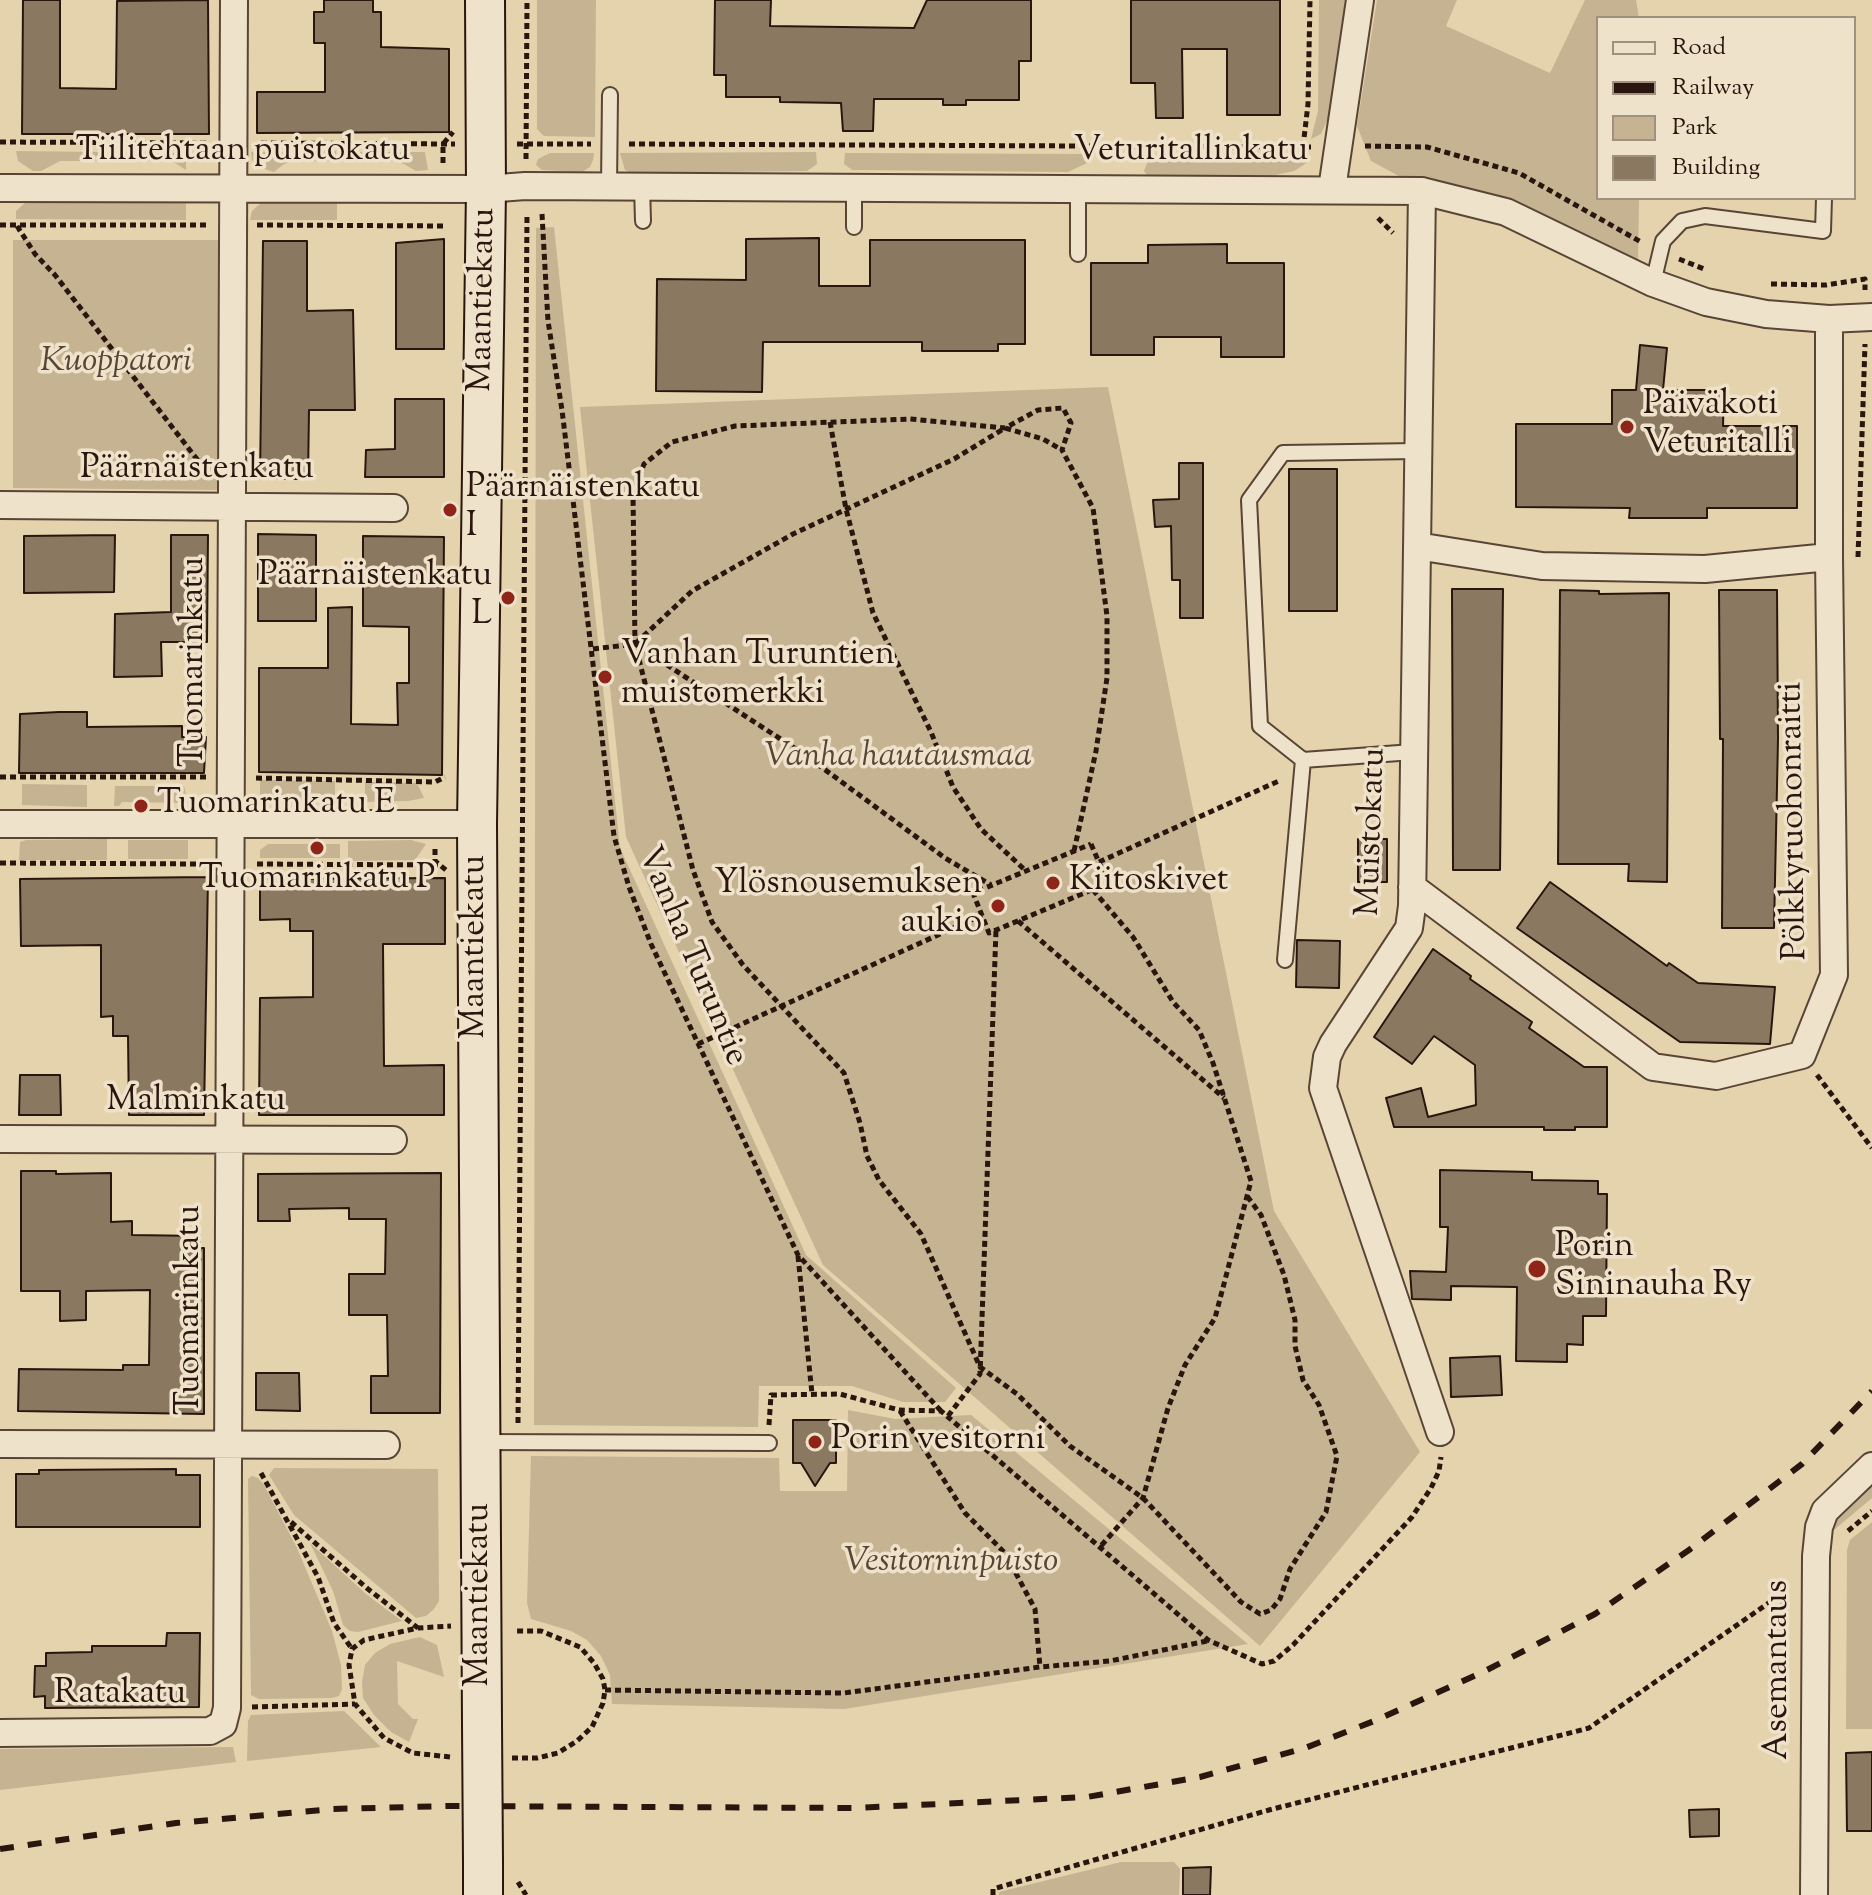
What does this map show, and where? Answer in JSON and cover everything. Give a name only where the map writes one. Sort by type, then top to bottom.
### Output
[{"type":"main road","name":"Maantiekatu","points":[[483,1878],[477,824],[486,189],[485,0]]},
{"type":"street","name":"Tuomarinkatu","points":[[227,1708],[236,1445],[229,1139],[234,0]]},
{"type":"street","points":[[1332,189],[1360,0]]},
{"type":"street","name":"Veturitallinkatu","points":[[486,189],[642,186],[1422,191],[1506,212],[1653,283],[1706,302],[1766,314],[1829,319],[1872,317]]},
{"type":"street","name":"Tiilitehtaan puistokatu","points":[[0,188],[486,189]]},
{"type":"street","name":"Muistokatu","points":[[1422,191],[1409,928],[1333,1044],[1327,1057],[1323,1088],[1440,1432]]},
{"type":"street","name":"Pölkkyruohonraitti","points":[[1802,1055],[1834,975],[1829,319]]},
{"type":"street","name":"Päärnäistenkatu","points":[[0,505],[394,508]]},
{"type":"street","points":[[1417,546],[1542,566],[1705,569],[1829,557]]},
{"type":"street","points":[[0,824],[477,824]]},
{"type":"street","points":[[1412,887],[1653,1067],[1716,1076],[1802,1055]]},
{"type":"street","name":"Malminkatu","points":[[0,1139],[393,1140]]},
{"type":"street","points":[[0,1444],[386,1445]]},
{"type":"street","name":"Asemantaus","points":[[1814,1895],[1816,1556],[1819,1527],[1825,1511],[1872,1466]]},
{"type":"street","name":"Ratakatu","points":[[0,1733],[210,1731],[223,1724],[227,1708]]},
{"type":"lane","points":[[609,186],[610,95]]},
{"type":"lane","points":[[642,186],[643,221]]},
{"type":"lane","points":[[854,187],[854,227]]},
{"type":"lane","points":[[1078,188],[1078,254]]},
{"type":"lane","points":[[1653,283],[1663,241],[1682,221],[1705,216],[1823,231],[1824,200]]},
{"type":"lane","points":[[1413,752],[1302,765],[1260,726],[1249,500],[1283,453],[1417,451]]},
{"type":"lane","points":[[1285,960],[1302,765]]},
{"type":"lane","points":[[480,1442],[769,1443]]},
{"type":"path","points":[[517,1442],[527,0]]},
{"type":"path","points":[[1303,147],[1308,104],[1310,0]]},
{"type":"path","name":"Vanha Turuntie","points":[[542,214],[548,321],[618,852],[651,944],[798,1255],[941,1411],[1208,1640],[1262,1664],[1274,1661],[1293,1645],[1412,1517],[1439,1471],[1440,1432]]},
{"type":"path","points":[[17,225],[35,254],[55,275],[232,507]]},
{"type":"path","points":[[1865,279],[1872,277]]},
{"type":"path","points":[[593,649],[635,644],[692,591],[793,534],[954,459],[1038,410],[1063,408],[1071,423],[1062,450]]},
{"type":"path","points":[[1074,851],[1096,751],[1107,678],[1107,616],[1093,508],[1062,450],[1043,439],[1005,428],[910,419],[735,426],[672,442],[644,464],[633,494],[635,644],[693,870],[712,922],[743,965],[844,1073],[867,1156],[879,1180],[921,1234],[980,1367],[1017,1394],[1070,1446],[1143,1498],[1241,1602],[1260,1614],[1271,1610],[1280,1599],[1290,1569],[1326,1512],[1337,1456],[1319,1405],[1303,1380],[1295,1346],[1295,1320],[1284,1275],[1261,1215],[1247,1196]]},
{"type":"path","points":[[830,422],[846,509],[873,613],[931,732],[953,787],[981,829],[1026,871]]},
{"type":"path","points":[[635,644],[805,755],[945,858],[991,885]]},
{"type":"path","points":[[1099,862],[1302,765]]},
{"type":"path","points":[[1091,844],[1099,862],[1108,883],[989,933],[973,893],[1091,844]]},
{"type":"path","points":[[1093,890],[1133,937],[1173,1002],[1199,1030],[1251,1181],[1215,1318],[1185,1365],[1168,1408],[1143,1498],[1100,1547]]},
{"type":"path","points":[[698,1044],[982,915]]},
{"type":"path","points":[[1018,921],[1224,1098]]},
{"type":"path","points":[[948,1416],[980,1374],[996,930]]},
{"type":"path","points":[[1802,1055],[1872,1148]]},
{"type":"path","points":[[798,1255],[812,1394]]},
{"type":"path","points":[[769,1443],[771,1395],[840,1394],[899,1410],[941,1411]]},
{"type":"path","points":[[899,1410],[965,1513],[1005,1553],[1035,1609],[1040,1667]]},
{"type":"path","points":[[236,1445],[288,1519],[318,1577],[334,1623],[352,1649]]},
{"type":"path","points":[[288,1519],[418,1628]]},
{"type":"path","points":[[993,1895],[993,1889],[1269,1810],[1589,1728],[1783,1593]]},
{"type":"path","points":[[516,1615],[516,1647]]},
{"type":"path","points":[[227,1708],[355,1704],[349,1665],[352,1649],[364,1640],[418,1628],[451,1626]]},
{"type":"path","points":[[605,1690],[844,1693],[1040,1667],[1110,1661],[1208,1640]]},
{"type":"green space","points":[[537,0],[596,0],[595,137],[544,136],[537,129]]},
{"type":"green space","points":[[1319,0],[1349,0],[1329,116],[1321,134],[1311,139],[1318,111]]},
{"type":"green space","points":[[1377,0],[1457,0],[1446,26],[1550,73],[1585,0],[1636,0],[1639,16],[1596,16],[1596,200],[1639,200],[1638,263],[1408,181],[1371,161],[1357,126]]},
{"type":"green space","points":[[16,151],[186,153],[186,170],[172,161],[60,161],[41,171],[33,171],[18,161]]},
{"type":"green space","points":[[336,151],[336,161],[294,161],[274,172],[258,167],[252,160],[251,152]]},
{"type":"green space","points":[[352,152],[425,152],[428,170],[416,171],[394,161],[353,161]]},
{"type":"green space","points":[[816,152],[817,164],[807,171],[631,173],[625,170],[620,153]]},
{"type":"green space","points":[[550,153],[594,153],[590,167],[582,172],[542,170],[536,165],[538,159]]},
{"type":"green space","points":[[845,153],[1084,154],[1088,157],[1087,163],[1068,172],[852,170],[844,164]]},
{"type":"green space","points":[[1156,155],[1306,155],[1308,162],[1294,171],[1271,176],[1147,175],[1144,171],[1149,158]]},
{"type":"green space","points":[[186,199],[186,220],[16,219],[16,211],[27,201]]},
{"type":"green space","points":[[337,199],[337,220],[250,220],[252,211],[263,201]]},
{"type":"green space","points":[[554,227],[620,848],[806,1255],[956,1388],[945,1402],[903,1402],[852,1386],[759,1386],[758,1427],[534,1425],[536,228]]},
{"type":"green space","name":"Kuoppatori","points":[[13,240],[220,240],[220,490],[13,488]]},
{"type":"green space","name":"Vanha hautausmaa","points":[[1108,387],[1274,1211],[1420,1452],[1260,1646],[823,1265],[626,837],[580,407]]},
{"type":"green space","points":[[260,780],[335,781],[335,801],[260,801]]},
{"type":"green space","points":[[365,782],[417,783],[424,798],[365,802]]},
{"type":"green space","points":[[22,784],[87,785],[87,807],[22,805]]},
{"type":"green space","points":[[115,786],[184,786],[188,803],[122,802],[114,806]]},
{"type":"green space","points":[[107,839],[107,860],[19,860],[20,842]]},
{"type":"green space","points":[[128,840],[188,840],[188,859],[128,859]]},
{"type":"green space","points":[[411,840],[426,844],[415,860],[348,861],[348,841]]},
{"type":"green space","points":[[268,844],[340,844],[340,858],[260,858],[260,850]]},
{"type":"green space","name":"Vesitorninpuisto","points":[[848,1410],[895,1419],[971,1415],[1248,1644],[844,1709],[612,1704],[610,1675],[601,1656],[587,1640],[571,1631],[531,1619],[527,1603],[531,1456],[779,1458],[780,1491],[847,1491]]},
{"type":"green space","points":[[274,1468],[438,1469],[439,1601],[434,1609],[426,1616],[416,1618],[294,1515],[269,1475]]},
{"type":"green space","points":[[252,1476],[264,1485],[297,1548],[332,1631],[341,1665],[342,1689],[339,1696],[259,1699],[251,1695],[248,1479]]},
{"type":"green space","points":[[1872,1484],[1872,1498],[1834,1530],[1838,1517]]},
{"type":"green space","points":[[1872,1522],[1872,1729],[1846,1729],[1847,1550],[1850,1540]]},
{"type":"green space","points":[[310,1543],[366,1594],[402,1621],[358,1632],[350,1631],[343,1625],[333,1591]]},
{"type":"green space","points":[[420,1637],[437,1645],[444,1677],[397,1661],[398,1704],[413,1719],[418,1719],[409,1742],[391,1732],[374,1715],[363,1698],[362,1682],[365,1665],[375,1653],[390,1644]]},
{"type":"green space","points":[[344,1711],[381,1747],[247,1761],[248,1721],[251,1715]]},
{"type":"green space","points":[[233,1747],[236,1762],[0,1790],[0,1749]]},
{"type":"green space","points":[[1121,1862],[1174,1862],[1180,1869],[1179,1895],[999,1895],[999,1892]]},
{"type":"building","points":[[23,0],[60,0],[60,88],[116,89],[117,1],[208,0],[209,134],[22,134]]},
{"type":"building","points":[[324,0],[373,0],[373,12],[381,12],[381,47],[449,49],[449,132],[257,133],[257,92],[325,92],[325,43],[314,43],[314,12],[324,12]]},
{"type":"building","points":[[715,0],[771,0],[770,26],[914,28],[927,0],[1031,0],[1031,61],[1019,61],[1019,100],[966,100],[966,105],[943,105],[943,99],[874,99],[873,131],[843,131],[841,103],[780,102],[780,97],[726,97],[726,75],[714,75]]},
{"type":"building","points":[[1131,0],[1280,0],[1280,115],[1227,115],[1227,49],[1182,49],[1183,118],[1156,118],[1155,83],[1131,83]]},
{"type":"building","points":[[819,238],[819,286],[870,286],[870,240],[1025,240],[1025,344],[998,344],[998,351],[922,351],[922,342],[763,342],[762,392],[656,391],[657,279],[746,280],[746,239]]},
{"type":"building","points":[[444,239],[444,349],[396,349],[396,243]]},
{"type":"building","points":[[263,241],[307,241],[307,311],[353,310],[355,410],[309,410],[308,479],[260,479]]},
{"type":"building","points":[[1227,244],[1227,263],[1284,263],[1284,357],[1221,357],[1221,337],[1154,337],[1154,355],[1091,355],[1091,263],[1148,263],[1148,245]]},
{"type":"building","points":[[1640,345],[1667,348],[1663,390],[1724,390],[1723,426],[1797,426],[1797,508],[1707,508],[1707,518],[1629,518],[1630,508],[1516,507],[1516,424],[1612,424],[1612,390],[1636,390]]},
{"type":"building","points":[[395,399],[444,399],[444,477],[365,477],[366,450],[395,449]]},
{"type":"building","points":[[1179,463],[1203,463],[1203,618],[1180,618],[1180,580],[1172,580],[1171,526],[1155,527],[1153,500],[1179,499]]},
{"type":"building","points":[[1289,469],[1337,469],[1337,611],[1289,611]]},
{"type":"building","points":[[258,534],[316,535],[316,621],[258,621]]},
{"type":"building","points":[[115,535],[114,592],[24,593],[24,536]]},
{"type":"building","points":[[171,535],[208,535],[207,642],[161,642],[162,676],[114,677],[115,614],[171,612]]},
{"type":"building","points":[[363,536],[444,537],[442,775],[259,772],[259,668],[328,668],[328,608],[352,607],[351,724],[398,725],[397,683],[409,683],[409,627],[363,626]]},
{"type":"building","points":[[1452,589],[1503,589],[1500,870],[1453,870]]},
{"type":"building","points":[[1560,590],[1599,591],[1599,594],[1669,593],[1667,882],[1628,881],[1629,864],[1558,864]]},
{"type":"building","points":[[1719,590],[1777,590],[1774,928],[1722,928],[1723,739],[1720,739]]},
{"type":"building","points":[[87,712],[87,727],[182,726],[182,737],[206,737],[204,773],[19,773],[20,714]]},
{"type":"building","points":[[1358,839],[1387,839],[1387,882],[1358,882]]},
{"type":"building","points":[[208,877],[204,1115],[129,1115],[128,1036],[113,1036],[113,1016],[101,1017],[101,945],[21,946],[20,879]]},
{"type":"building","points":[[445,878],[445,944],[383,944],[384,1066],[444,1065],[444,1115],[259,1115],[260,998],[313,997],[313,931],[290,931],[290,919],[260,920],[260,879]]},
{"type":"building","points":[[1550,882],[1667,966],[1669,963],[1698,983],[1775,987],[1770,1044],[1680,1042],[1517,928]]},
{"type":"building","points":[[1297,940],[1340,941],[1339,988],[1296,987]]},
{"type":"building","points":[[1433,949],[1532,1022],[1529,1028],[1584,1067],[1607,1067],[1607,1127],[1544,1130],[1544,1127],[1394,1127],[1386,1098],[1421,1088],[1428,1117],[1476,1105],[1475,1065],[1434,1036],[1412,1064],[1374,1037]]},
{"type":"building","points":[[20,1075],[60,1075],[61,1115],[19,1115]]},
{"type":"building","name":"Porin Sininauha Ry","points":[[1440,1170],[1532,1172],[1532,1180],[1598,1181],[1598,1194],[1607,1194],[1606,1316],[1583,1316],[1583,1345],[1567,1344],[1567,1362],[1516,1361],[1517,1287],[1451,1286],[1451,1300],[1412,1299],[1410,1271],[1446,1272],[1448,1227],[1440,1227]]},
{"type":"building","points":[[21,1171],[111,1173],[111,1222],[132,1221],[132,1235],[200,1236],[200,1248],[204,1248],[204,1414],[18,1411],[19,1369],[123,1370],[123,1365],[149,1365],[150,1290],[86,1291],[86,1320],[60,1321],[60,1291],[21,1291]]},
{"type":"building","points":[[441,1173],[440,1413],[371,1413],[371,1376],[388,1376],[387,1315],[349,1315],[349,1274],[385,1274],[386,1219],[349,1219],[349,1208],[289,1209],[290,1221],[258,1221],[258,1174]]},
{"type":"building","points":[[1500,1356],[1502,1395],[1451,1397],[1450,1358]]},
{"type":"building","points":[[256,1373],[299,1373],[300,1411],[256,1410]]},
{"type":"building","name":"Porin vesitorni","points":[[793,1420],[836,1420],[836,1463],[830,1463],[815,1486],[801,1463],[793,1463]]},
{"type":"building","points":[[176,1469],[176,1475],[200,1475],[200,1527],[16,1527],[16,1474],[39,1474],[39,1470]]},
{"type":"building","points":[[167,1633],[200,1633],[199,1707],[45,1708],[45,1696],[34,1697],[35,1666],[46,1666],[46,1653],[92,1652],[92,1646],[166,1646]]},
{"type":"building","points":[[1872,1752],[1872,1831],[1847,1831],[1846,1753]]},
{"type":"building","points":[[1719,1809],[1719,1836],[1690,1837],[1689,1810]]},
{"type":"building","points":[[1211,1867],[1210,1895],[1183,1895],[1183,1868]]},
{"type":"railway","points":[[0,1849],[176,1823],[333,1809],[447,1806],[853,1808],[1087,1797],[1200,1777],[1305,1748],[1374,1721],[1485,1671],[1595,1614],[1689,1550],[1802,1464],[1872,1391]]},
{"type":"place","name":"Päiväkoti Veturitalli","points":[[1627,427]]},
{"type":"place","name":"Päärnäistenkatu I","points":[[450,510]]},
{"type":"place","name":"Päärnäistenkatu L","points":[[508,598]]},
{"type":"place","name":"Vanhan Turuntien muistomerkki","points":[[605,677]]},
{"type":"place","name":"Tuomarinkatu E","points":[[141,806]]},
{"type":"place","name":"Tuomarinkatu P","points":[[317,848]]},
{"type":"place","name":"Kiitoskivet","points":[[1053,883]]},
{"type":"place","name":"Ylösnousemuksen aukio","points":[[998,906]]},
{"type":"place","name":"Porin Sininauha Ry","points":[[1537,1269]]},
{"type":"place","name":"Porin vesitorni","points":[[815,1442]]}]
